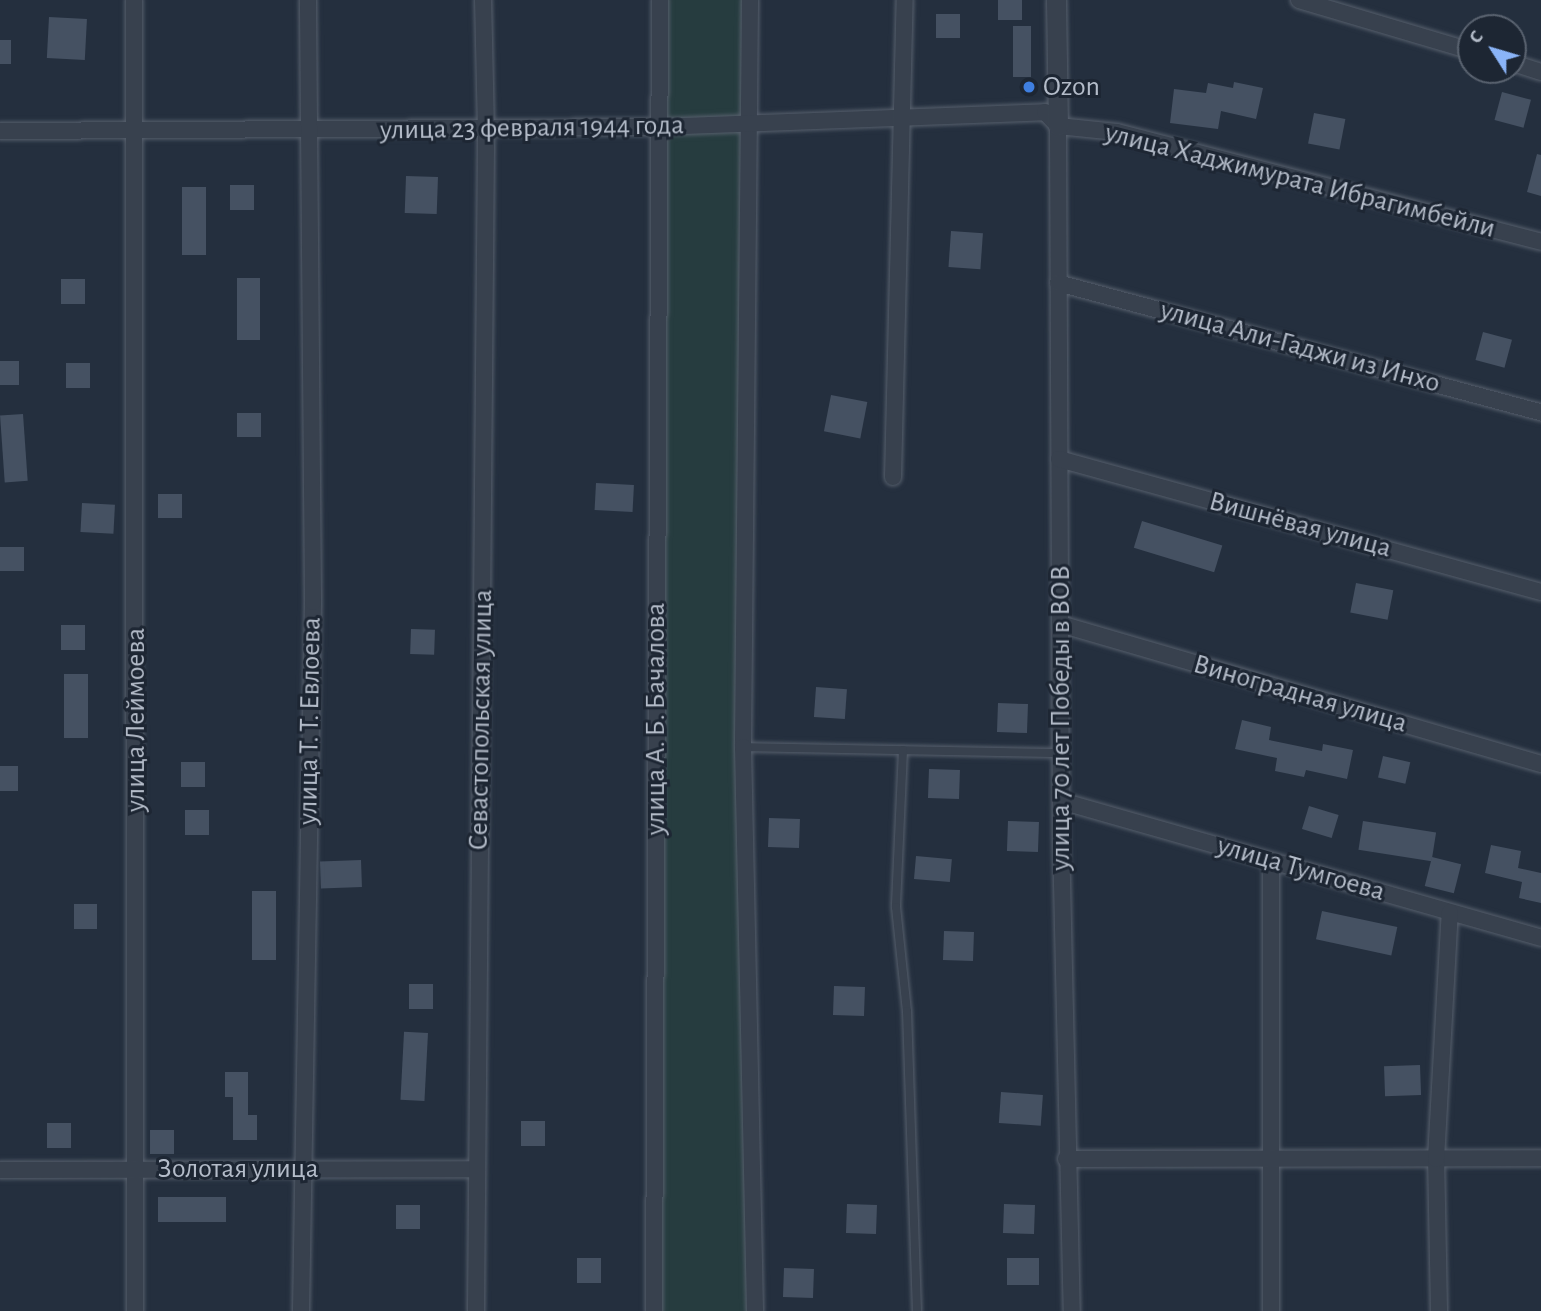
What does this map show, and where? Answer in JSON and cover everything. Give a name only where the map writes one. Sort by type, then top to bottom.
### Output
[{"type":"street","name":"улица Леймоева","points":[[134,0],[137,1170],[135,1311]]},
{"type":"street","name":"улица Т. Т. Евлоева","points":[[301,1311],[313,602],[308,0]]},
{"type":"street","name":"Севастопольская улица","points":[[476,1311],[486,130],[483,0]]},
{"type":"street","name":"улица А. Б. Бачалова","points":[[654,1311],[657,127],[660,0]]},
{"type":"street","points":[[750,0],[752,122],[743,747],[755,1311]]},
{"type":"street","points":[[893,477],[905,0]]},
{"type":"street","points":[[1056,0],[1058,126]]},
{"type":"street","points":[[1299,0],[1457,47]]},
{"type":"street","name":"улица 23 февраля 1944 года","points":[[0,131],[135,128],[308,131],[657,127],[1045,112],[1058,126]]},
{"type":"street","name":"улица Хаджимурата Ибрагимбейли","points":[[1058,126],[1116,132],[1541,242]]},
{"type":"street","name":"улица 70 лет Победы в ВОВ","points":[[1058,126],[1060,801],[1066,1158],[1072,1311]]},
{"type":"street","name":"улица Али-Гаджи из Инхо","points":[[1058,283],[1541,412]]},
{"type":"street","name":"Вишнёвая улица","points":[[1059,459],[1541,592]]},
{"type":"street","name":"Виноградная улица","points":[[1060,624],[1541,764]]},
{"type":"street","name":"улица Тумгоева","points":[[1060,801],[1541,938]]},
{"type":"street","points":[[1271,861],[1271,1311]]},
{"type":"street","points":[[1439,1311],[1436,1159],[1450,912]]},
{"type":"street","points":[[1066,1158],[1541,1158]]},
{"type":"street","name":"Золотая улица","points":[[0,1170],[477,1169]]},
{"type":"lane","points":[[743,747],[1060,753]]},
{"type":"lane","points":[[903,750],[896,907],[907,1011],[917,1311]]},
{"type":"green space","points":[[660,0],[750,0],[750,1311],[660,1311]]},
{"type":"building","points":[[998,0],[1022,0],[1022,20],[998,20]]},
{"type":"building","points":[[936,14],[960,14],[960,38],[936,38]]},
{"type":"building","points":[[49,17],[87,19],[85,60],[47,58]]},
{"type":"building","points":[[1013,26],[1031,26],[1031,77],[1013,77]]},
{"type":"building","points":[[0,40],[11,40],[11,64],[0,64]]},
{"type":"building","points":[[1234,82],[1263,88],[1256,119],[1221,111],[1218,129],[1170,123],[1174,89],[1206,93],[1208,83],[1233,88]]},
{"type":"building","points":[[1502,92],[1531,100],[1523,128],[1494,120]]},
{"type":"building","points":[[1314,113],[1345,119],[1339,150],[1308,143]]},
{"type":"building","points":[[1537,154],[1541,155],[1541,196],[1527,192]]},
{"type":"building","points":[[406,176],[438,177],[437,214],[405,213]]},
{"type":"building","points":[[230,185],[254,185],[254,210],[230,210]]},
{"type":"building","points":[[182,187],[206,187],[206,255],[182,255]]},
{"type":"building","points":[[951,231],[983,233],[980,269],[948,267]]},
{"type":"building","points":[[237,278],[260,278],[260,340],[237,340]]},
{"type":"building","points":[[61,279],[85,279],[85,304],[61,304]]},
{"type":"building","points":[[1483,332],[1512,340],[1504,368],[1475,360]]},
{"type":"building","points":[[0,361],[19,361],[19,385],[0,385]]},
{"type":"building","points":[[66,363],[90,363],[90,388],[66,388]]},
{"type":"building","points":[[831,395],[867,402],[860,438],[824,431]]},
{"type":"building","points":[[237,413],[261,413],[261,437],[237,437]]},
{"type":"building","points":[[23,414],[28,481],[5,482],[0,416]]},
{"type":"building","points":[[596,483],[634,485],[633,512],[595,510]]},
{"type":"building","points":[[158,494],[182,494],[182,518],[158,518]]},
{"type":"building","points":[[82,503],[115,505],[113,534],[80,532]]},
{"type":"building","points":[[1142,521],[1222,546],[1214,572],[1134,548]]},
{"type":"building","points":[[0,547],[24,547],[24,571],[0,571]]},
{"type":"building","points":[[1356,583],[1393,590],[1388,620],[1350,612]]},
{"type":"building","points":[[61,625],[85,625],[85,650],[61,650]]},
{"type":"building","points":[[411,629],[435,630],[434,655],[410,654]]},
{"type":"building","points":[[64,674],[88,674],[88,738],[64,738]]},
{"type":"building","points":[[816,687],[847,689],[845,719],[814,717]]},
{"type":"building","points":[[998,703],[1028,704],[1027,733],[997,732]]},
{"type":"building","points":[[1242,720],[1271,727],[1269,740],[1322,751],[1323,744],[1353,750],[1347,779],[1306,770],[1304,777],[1275,771],[1277,758],[1235,749]]},
{"type":"building","points":[[1383,756],[1410,762],[1405,784],[1378,777]]},
{"type":"building","points":[[181,762],[205,762],[205,787],[181,787]]},
{"type":"building","points":[[0,766],[18,766],[18,791],[0,791]]},
{"type":"building","points":[[929,769],[960,770],[959,799],[928,798]]},
{"type":"building","points":[[1309,806],[1339,815],[1332,838],[1302,829]]},
{"type":"building","points":[[185,810],[209,810],[209,835],[185,835]]},
{"type":"building","points":[[769,818],[800,819],[799,848],[768,847]]},
{"type":"building","points":[[1008,821],[1039,822],[1038,852],[1007,851]]},
{"type":"building","points":[[1363,821],[1436,833],[1432,861],[1358,850]]},
{"type":"building","points":[[1491,845],[1521,851],[1518,868],[1541,873],[1541,903],[1519,898],[1522,882],[1485,873]]},
{"type":"building","points":[[916,856],[952,859],[950,882],[914,879]]},
{"type":"building","points":[[1432,857],[1461,864],[1454,893],[1425,886]]},
{"type":"building","points":[[361,860],[362,887],[321,888],[320,861]]},
{"type":"building","points":[[252,891],[276,891],[276,960],[252,960]]},
{"type":"building","points":[[74,904],[97,904],[97,929],[74,929]]},
{"type":"building","points":[[1322,911],[1397,927],[1391,955],[1316,939]]},
{"type":"building","points":[[944,931],[974,932],[973,961],[943,960]]},
{"type":"building","points":[[409,984],[433,984],[433,1009],[409,1009]]},
{"type":"building","points":[[834,986],[865,987],[864,1016],[833,1015]]},
{"type":"building","points":[[404,1032],[428,1033],[424,1101],[400,1100]]},
{"type":"building","points":[[1420,1065],[1421,1095],[1385,1096],[1384,1066]]},
{"type":"building","points":[[225,1072],[248,1072],[248,1115],[257,1115],[257,1140],[233,1140],[233,1097],[225,1097]]},
{"type":"building","points":[[1001,1092],[1043,1095],[1041,1126],[999,1123]]},
{"type":"building","points":[[521,1121],[545,1121],[545,1146],[521,1146]]},
{"type":"building","points":[[47,1123],[71,1123],[71,1148],[47,1148]]},
{"type":"building","points":[[150,1130],[174,1130],[174,1154],[150,1154]]},
{"type":"building","points":[[158,1197],[226,1197],[226,1222],[158,1222]]},
{"type":"building","points":[[847,1204],[877,1205],[876,1234],[846,1233]]},
{"type":"building","points":[[1004,1204],[1035,1205],[1034,1234],[1003,1233]]},
{"type":"building","points":[[396,1205],[420,1205],[420,1229],[396,1229]]},
{"type":"building","points":[[577,1258],[601,1258],[601,1283],[577,1283]]},
{"type":"building","points":[[1007,1258],[1039,1258],[1039,1285],[1007,1285]]},
{"type":"building","points":[[784,1268],[814,1269],[813,1298],[783,1297]]},
{"type":"place","name":"Ozon","points":[[1029,87]]}]
